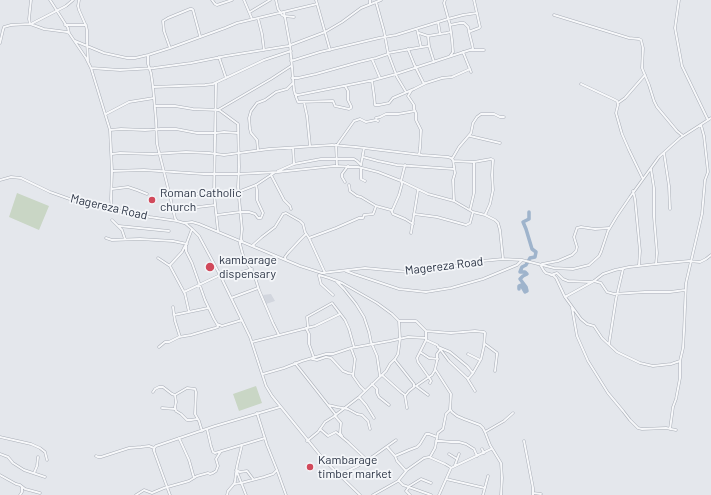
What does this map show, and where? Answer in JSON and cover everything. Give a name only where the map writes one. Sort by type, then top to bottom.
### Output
[{"type":"street","points":[[31,0],[29,19],[31,24]]},
{"type":"street","points":[[50,0],[91,68],[106,114],[110,130],[112,154],[112,209]]},
{"type":"street","points":[[31,24],[72,0]]},
{"type":"street","points":[[79,0],[79,10],[87,30],[88,62]]},
{"type":"street","points":[[212,0],[217,5],[232,0]]},
{"type":"street","points":[[250,12],[270,0]]},
{"type":"street","points":[[276,0],[277,8],[283,16],[294,17]]},
{"type":"street","points":[[316,0],[330,50]]},
{"type":"street","points":[[91,68],[120,70],[149,68],[191,63],[290,45],[324,32],[360,9],[381,0]]},
{"type":"street","points":[[445,0],[444,3],[450,25],[453,52],[450,56]]},
{"type":"street","points":[[470,32],[480,28],[474,0]]},
{"type":"street","points":[[679,0],[675,26],[682,66],[708,120]]},
{"type":"street","points":[[246,1],[252,20]]},
{"type":"street","points":[[376,2],[388,54],[396,74],[406,92]]},
{"type":"street","points":[[75,41],[101,52],[126,58],[135,58],[170,48],[237,23],[317,4]]},
{"type":"street","points":[[170,48],[164,31],[163,21],[191,8],[193,10],[200,36]]},
{"type":"street","points":[[284,12],[291,51],[294,91],[298,102],[333,101],[336,106],[342,106],[348,109],[351,106],[345,86]]},
{"type":"street","points":[[291,60],[396,35],[463,15],[477,13]]},
{"type":"street","points":[[554,15],[640,40],[643,46],[642,66],[649,84],[652,98],[656,106],[683,136]]},
{"type":"street","points":[[258,18],[264,50]]},
{"type":"street","points":[[438,22],[440,34]]},
{"type":"street","points":[[450,25],[464,23],[468,27],[473,47],[470,50]]},
{"type":"street","points":[[0,43],[4,27],[11,25],[31,24],[44,29],[69,33]]},
{"type":"street","points":[[65,25],[86,25]]},
{"type":"street","points":[[417,28],[421,47]]},
{"type":"street","points":[[418,33],[428,36],[451,32]]},
{"type":"street","points":[[428,36],[429,46],[434,62]]},
{"type":"street","points":[[292,78],[311,75],[408,49],[429,46]]},
{"type":"street","points":[[408,49],[424,84]]},
{"type":"street","points":[[296,95],[372,81],[470,50],[484,50]]},
{"type":"street","points":[[153,87],[205,85],[216,83],[264,60],[291,51]]},
{"type":"street","points":[[463,52],[471,72]]},
{"type":"street","points":[[148,55],[155,106],[157,144],[177,221]]},
{"type":"street","points":[[219,57],[226,78]]},
{"type":"street","points":[[372,59],[380,78]]},
{"type":"street","points":[[155,106],[175,106],[191,109],[219,110],[271,79],[291,65]]},
{"type":"street","points":[[372,81],[375,106],[390,103],[393,98],[424,84],[438,79],[452,77],[470,69]]},
{"type":"street","points":[[643,179],[622,134],[616,112],[618,103],[625,98],[645,75]]},
{"type":"street","points":[[216,83],[214,194],[218,231]]},
{"type":"street","points":[[258,150],[257,140],[250,129],[249,118],[252,110],[258,102],[265,100],[276,92],[287,89],[293,83]]},
{"type":"street","points":[[581,84],[616,100],[618,103]]},
{"type":"street","points":[[411,90],[408,96],[414,105],[413,109],[416,113],[416,121],[421,130],[419,155]]},
{"type":"street","points":[[106,114],[129,102],[154,98]]},
{"type":"street","points":[[304,102],[310,146]]},
{"type":"street","points":[[219,110],[238,123],[238,192],[242,230],[242,241],[240,241],[240,244],[244,259],[252,269],[258,288],[279,335]]},
{"type":"street","points":[[376,118],[386,114],[398,114],[415,111]]},
{"type":"street","points":[[454,201],[453,182],[455,174],[452,160],[459,147],[472,131],[476,116],[481,114],[494,114],[504,117]]},
{"type":"street","name":"Magereza Road","points":[[0,180],[11,177],[21,178],[50,192],[78,202],[162,219],[196,223],[319,274],[365,268],[408,272],[443,266],[462,266],[482,261],[503,259],[522,260],[554,268],[577,268],[590,265],[600,254],[604,241],[617,216],[651,168],[664,153],[683,136],[711,118]]},
{"type":"street","points":[[337,166],[337,145],[354,121],[360,119],[366,122],[378,121]]},
{"type":"street","points":[[670,429],[673,407],[680,378],[680,361],[684,331],[685,290],[702,214],[708,172],[704,136],[701,125]]},
{"type":"street","points":[[110,130],[176,129],[197,133],[238,133]]},
{"type":"street","points":[[469,136],[500,143]]},
{"type":"street","points":[[112,154],[186,152],[227,155],[258,150],[337,145],[448,157],[452,160],[474,162],[491,159],[493,161],[493,190],[489,207],[485,215]]},
{"type":"street","points":[[293,147],[294,164]]},
{"type":"street","points":[[364,148],[361,167],[361,178],[364,181]]},
{"type":"street","points":[[664,153],[669,186],[670,209]]},
{"type":"street","points":[[363,157],[397,164],[454,169]]},
{"type":"street","points":[[170,196],[225,194],[238,192],[256,185],[276,172],[294,164],[319,159],[337,158],[356,160],[361,167]]},
{"type":"street","points":[[470,210],[474,193],[474,162]]},
{"type":"street","points":[[392,211],[399,196],[405,165]]},
{"type":"street","points":[[112,170],[238,174],[337,166],[361,167],[401,181],[418,190],[454,201],[473,212],[485,215],[495,220],[498,223],[500,230],[503,259]]},
{"type":"street","points":[[345,182],[342,174],[348,166]]},
{"type":"street","points":[[651,168],[654,188],[654,217],[657,253],[656,264]]},
{"type":"street","points":[[271,175],[284,200],[291,209]]},
{"type":"street","points":[[217,215],[249,212],[255,214],[258,218],[262,217],[263,213],[257,200],[256,185]]},
{"type":"street","points":[[349,185],[350,190],[354,194],[376,206],[392,211],[393,214],[404,218],[412,224]]},
{"type":"street","points":[[112,189],[128,187],[146,194]]},
{"type":"street","points":[[411,233],[418,190]]},
{"type":"street","points":[[634,191],[640,265]]},
{"type":"street","points":[[173,210],[215,205]]},
{"type":"street","points":[[309,238],[362,218],[364,215],[372,214],[376,206]]},
{"type":"street","points":[[414,214],[437,217],[466,225],[470,223],[473,212]]},
{"type":"street","points":[[254,246],[253,245],[275,227],[285,213],[301,222],[325,274]]},
{"type":"street","points":[[112,220],[122,230],[125,239]]},
{"type":"street","points":[[184,222],[199,236],[220,275],[252,342],[268,390],[280,407],[324,460],[360,495]]},
{"type":"street","points":[[119,226],[168,232]]},
{"type":"street","points":[[610,228],[595,229],[581,227],[576,229],[574,239],[577,248],[574,253],[558,261],[543,264],[542,266],[545,273],[556,279],[565,297],[585,323],[588,325],[593,325],[602,338],[620,354],[640,363],[653,366],[671,364],[680,361]]},
{"type":"street","points":[[170,265],[182,252],[192,229]]},
{"type":"street","points":[[286,260],[285,257],[306,234]]},
{"type":"street","points":[[106,238],[112,240],[140,239],[173,241],[186,244]]},
{"type":"street","points":[[186,244],[186,251],[214,320],[217,324],[223,326],[242,320]]},
{"type":"street","points":[[565,297],[593,282],[605,273],[640,265],[703,261],[711,256]]},
{"type":"street","points":[[158,258],[170,265],[184,292],[189,312]]},
{"type":"street","points":[[346,270],[399,289],[426,292],[451,288],[478,280],[516,265],[522,260]]},
{"type":"street","points":[[609,344],[623,268]]},
{"type":"street","points":[[222,279],[252,269]]},
{"type":"street","points":[[551,275],[555,273],[558,274],[563,279],[568,281],[600,283],[608,293],[670,292],[685,290]]},
{"type":"street","points":[[319,274],[336,281],[377,303],[400,321],[416,321],[426,331],[451,333],[475,331],[484,332],[484,344],[480,360],[473,374],[468,379]]},
{"type":"street","points":[[319,274],[321,284],[333,295]]},
{"type":"street","points":[[184,292],[220,275]]},
{"type":"street","points":[[336,281],[347,292],[362,313],[377,356],[381,376],[405,395],[407,408]]},
{"type":"street","points":[[231,298],[258,288]]},
{"type":"street","points":[[312,358],[309,344],[307,318],[331,303],[344,319],[348,327],[356,360],[353,374],[365,391]]},
{"type":"street","points":[[173,307],[175,323],[180,337]]},
{"type":"street","points":[[572,307],[577,336],[588,361],[608,393],[630,420],[639,429],[646,430],[666,428],[676,430]]},
{"type":"street","points":[[174,315],[208,308]]},
{"type":"street","points":[[252,342],[307,328],[340,314]]},
{"type":"street","points":[[307,440],[318,432],[325,422],[345,409],[386,371],[398,354],[400,321]]},
{"type":"street","points":[[159,347],[165,342],[169,342],[180,337],[212,330],[217,327],[217,324]]},
{"type":"street","points":[[426,331],[426,339],[417,356],[417,359],[429,377],[431,381],[430,383]]},
{"type":"street","points":[[262,374],[312,358],[333,354],[352,347],[408,337],[426,339],[435,344],[449,361],[468,379],[475,391]]},
{"type":"street","points":[[484,344],[497,353],[498,356],[495,371]]},
{"type":"street","points":[[405,395],[433,374],[438,359],[439,348]]},
{"type":"street","points":[[439,348],[450,352],[467,366],[473,374]]},
{"type":"street","points":[[420,352],[429,358],[438,359]]},
{"type":"street","points":[[468,354],[480,360]]},
{"type":"street","points":[[312,358],[317,360],[329,357],[333,359],[343,370],[353,374]]},
{"type":"street","points":[[395,359],[415,386],[428,395]]},
{"type":"street","points":[[295,363],[341,423],[340,433],[342,437]]},
{"type":"street","points":[[430,457],[435,448],[438,433],[443,429],[446,414],[450,410],[451,394],[435,370]]},
{"type":"street","points":[[372,384],[377,389],[379,397],[390,405]]},
{"type":"street","points":[[153,392],[155,388],[161,387],[175,395]]},
{"type":"street","points":[[175,395],[187,388],[195,390],[194,413],[202,431]]},
{"type":"street","points":[[175,395],[175,409]]},
{"type":"street","points":[[358,397],[366,405],[374,418]]},
{"type":"street","points":[[327,405],[348,409],[364,416],[368,421],[370,429]]},
{"type":"street","points":[[154,448],[157,444],[280,407]]},
{"type":"street","points":[[162,408],[175,409],[187,420],[197,419]]},
{"type":"street","points":[[450,410],[464,419],[480,425],[485,432],[492,449],[501,464],[501,495]]},
{"type":"street","points":[[257,413],[286,495]]},
{"type":"street","points":[[485,432],[504,421],[513,413]]},
{"type":"street","points":[[207,429],[209,441],[213,452],[215,453],[265,438]]},
{"type":"street","points":[[319,429],[329,436],[335,432],[367,460]]},
{"type":"street","points":[[395,456],[417,447],[426,434],[437,437]]},
{"type":"street","points":[[0,437],[27,443],[40,448],[45,452],[47,460]]},
{"type":"street","points":[[179,438],[189,460],[194,478]]},
{"type":"street","points":[[339,475],[367,460],[396,440]]},
{"type":"street","points":[[436,441],[462,442],[474,449],[477,456]]},
{"type":"street","points":[[524,441],[533,494],[541,494]]},
{"type":"street","points":[[227,495],[228,491],[234,484],[242,445]]},
{"type":"street","points":[[96,456],[100,458],[129,448],[149,446],[154,448]]},
{"type":"street","points":[[387,447],[406,472]]},
{"type":"street","points":[[154,448],[170,495]]},
{"type":"street","points":[[482,449],[484,453]]},
{"type":"street","points":[[439,495],[450,468],[492,449]]},
{"type":"street","points":[[136,495],[142,491],[152,493],[214,472],[218,466],[216,459],[222,451]]},
{"type":"street","points":[[0,454],[8,457],[14,464],[24,470],[45,477]]},
{"type":"street","points":[[449,454],[457,458]]},
{"type":"street","points":[[454,466],[459,454]]},
{"type":"street","points":[[373,495],[399,481],[410,468],[424,458],[430,457],[450,468]]},
{"type":"street","points":[[34,473],[38,458]]},
{"type":"street","points":[[236,470],[240,472],[247,471],[254,480]]},
{"type":"street","points":[[236,470],[246,495]]},
{"type":"street","points":[[234,484],[254,480],[269,475],[277,470]]},
{"type":"street","points":[[0,475],[16,484],[19,484],[25,489],[40,493]]},
{"type":"street","points":[[483,495],[488,476]]},
{"type":"street","points":[[410,495],[406,491],[408,487],[421,479],[431,483]]},
{"type":"street","points":[[446,479],[485,488]]},
{"type":"street","points":[[399,481],[408,487],[430,495]]},
{"type":"street","points":[[20,495],[22,492],[22,487]]},
{"type":"shaded area","points":[[271,294],[275,301],[266,304],[263,295]]},
{"type":"green space","points":[[17,193],[49,206],[39,230],[9,217]]},
{"type":"green space","points":[[256,386],[262,403],[239,411],[233,394]]},
{"type":"waterway","points":[[519,289],[519,286],[521,285],[525,292],[527,291],[520,279],[527,274],[525,272],[520,272],[522,267],[526,265],[530,258],[535,257],[536,252],[532,249],[523,222],[529,219],[529,212]]},
{"type":"place","name":"Roman Catholic church","points":[[152,200]]},
{"type":"place","name":"kambarage dispensary","points":[[210,267]]},
{"type":"place","name":"Kambarage timber market","points":[[310,467]]}]
